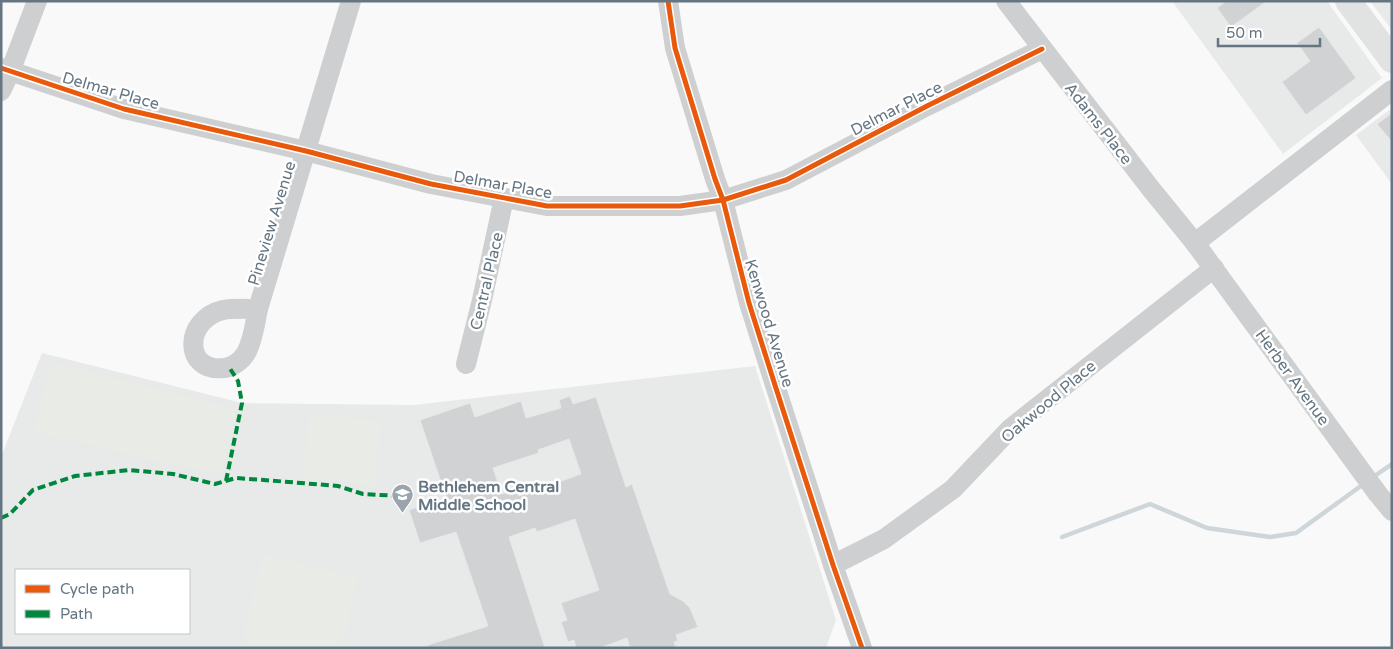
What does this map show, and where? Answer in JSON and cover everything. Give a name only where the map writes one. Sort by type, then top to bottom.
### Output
[{"type":"main road","points":[[1348,1],[1392,60]]},
{"type":"street","points":[[1,91],[6,70],[37,1]]},
{"type":"street","name":"Pineview Avenue","points":[[258,309],[351,1]]},
{"type":"street","name":"Kenwood Avenue","points":[[668,1],[675,48],[723,200],[750,303],[833,565],[862,648]]},
{"type":"street","name":"Adams Place","points":[[1006,1],[1195,243]]},
{"type":"street","name":"Delmar Place","points":[[6,70],[124,109],[306,151],[431,184],[547,206],[680,206],[723,200],[786,180],[919,110],[1042,49]]},
{"type":"street","points":[[1195,243],[1392,90]]},
{"type":"street","name":"Central Place","points":[[466,364],[504,198]]},
{"type":"street","name":"Herber Avenue","points":[[1195,243],[1392,511]]},
{"type":"street","name":"Oakwood Place","points":[[833,565],[884,540],[953,489],[1011,428],[1214,268]]},
{"type":"shaded area","points":[[1172,1],[1327,1],[1382,78],[1283,154]]},
{"type":"shaded area","points":[[1370,1],[1392,1],[1392,30]]},
{"type":"shaded area","points":[[1392,108],[1392,184],[1356,135]]},
{"type":"shaded area","name":"Bethlehem Central Middle School","points":[[42,353],[242,403],[414,405],[755,366],[836,620],[826,648],[1,648],[1,457]]},
{"type":"shaded area","points":[[52,362],[237,409],[222,476],[33,432]]},
{"type":"shaded area","points":[[309,413],[381,421],[375,486],[302,478]]},
{"type":"shaded area","points":[[263,554],[358,578],[342,648],[241,648]]},
{"type":"building","points":[[1226,1],[1267,1],[1231,27],[1217,8]]},
{"type":"building","points":[[1319,27],[1356,78],[1306,115],[1282,82],[1310,61],[1297,43]]},
{"type":"building","points":[[1392,113],[1392,142],[1377,124]]},
{"type":"building","points":[[570,396],[573,404],[596,397],[626,487],[632,484],[670,594],[683,601],[690,608],[698,627],[676,635],[678,641],[674,642],[676,648],[630,648],[627,638],[600,648],[576,648],[574,640],[568,642],[561,622],[567,620],[561,603],[599,590],[575,519],[537,532],[535,528],[509,537],[545,648],[428,648],[428,645],[488,626],[456,532],[420,543],[409,510],[446,497],[420,420],[470,403],[475,417],[521,401],[526,418],[561,408],[559,400]],"holes":[[[569,439],[581,474],[519,496],[516,489],[502,494],[493,468],[539,453],[538,450]]]},
{"type":"waterway","points":[[1373,477],[1392,464]]},
{"type":"waterway","points":[[1062,537],[1150,504],[1207,528],[1270,537],[1296,533],[1365,483]]},
{"type":"marked path","points":[[226,481],[242,403],[238,381],[229,367]]},
{"type":"marked path","points":[[1,518],[10,514],[33,490],[75,476],[129,470],[173,474],[215,484],[236,478],[338,486],[363,494],[399,496]]},
{"type":"cycle path","points":[[668,1],[675,48],[723,200],[749,303],[833,565],[862,648]]},
{"type":"cycle path","points":[[1,68],[124,109],[306,151],[431,184],[547,206],[680,206],[723,200],[786,180],[927,106],[1042,49]]},
{"type":"place","name":"Bethlehem Central Middle School","points":[[402,514]]}]
